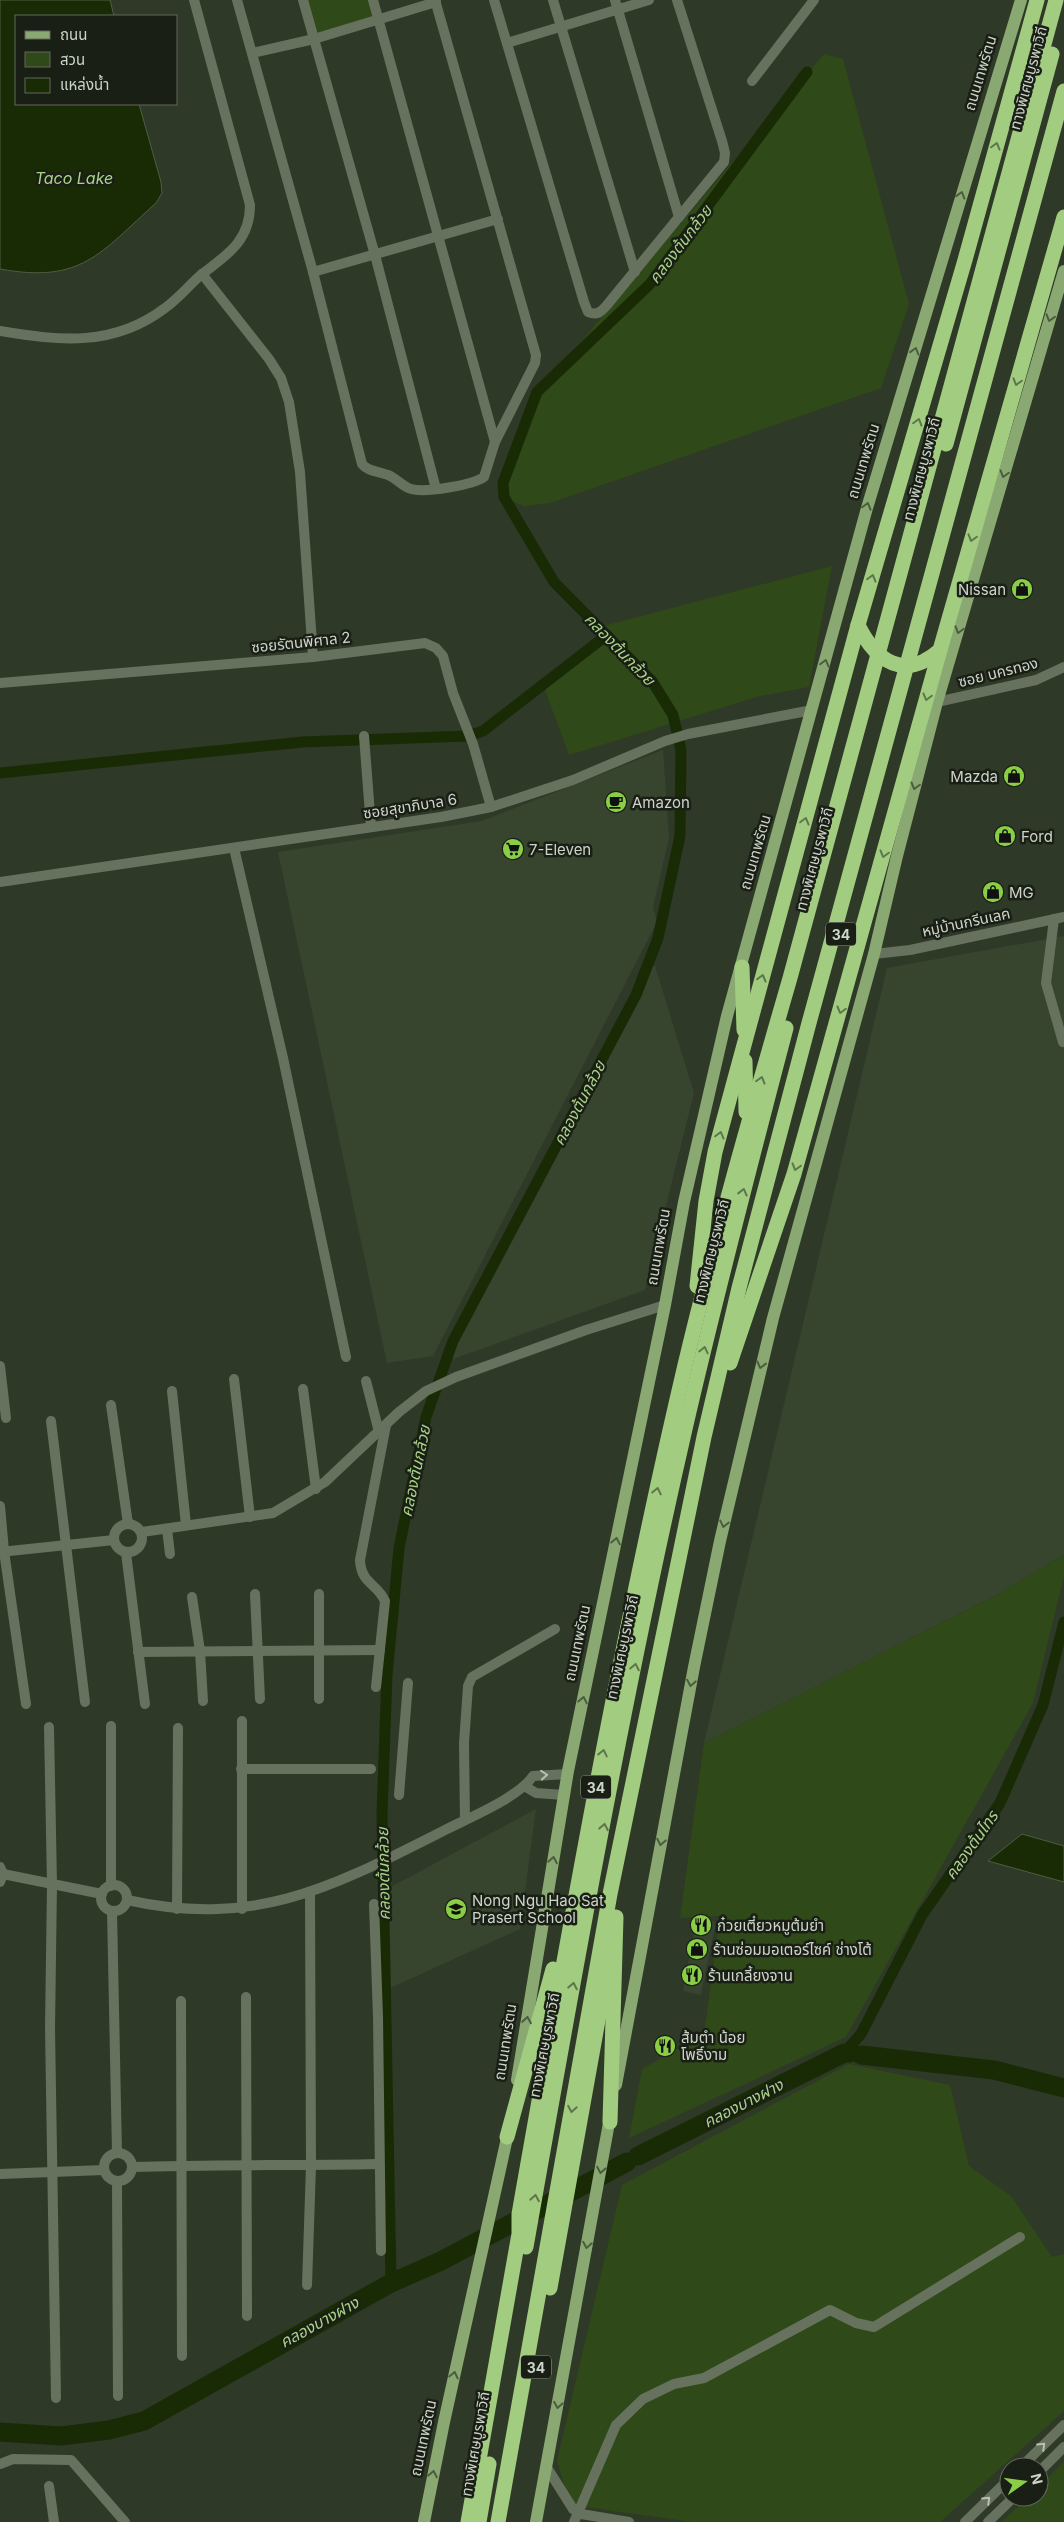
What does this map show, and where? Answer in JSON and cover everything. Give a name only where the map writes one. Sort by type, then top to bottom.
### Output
[{"type":"highway","points":[[685,1432],[702,1233],[715,1152],[858,625],[965,260],[1037,0]]},
{"type":"highway","name":"34","points":[[468,2522],[519,2234],[519,2214],[577,1880],[660,1476],[713,1252],[790,978],[1056,0]]},
{"type":"highway","name":"ทางพิเศษบูรพาวิถี","points":[[479,2522],[559,2061],[638,1651],[685,1432],[722,1277],[789,1018],[1064,9]]},
{"type":"highway","points":[[498,2522],[610,1894],[704,1437],[739,1288],[809,1023],[1064,91]]},
{"type":"highway","name":"34","points":[[506,2522],[565,2212],[616,1917],[711,1440],[752,1262],[800,1093],[876,797],[1064,126]]},
{"type":"highway","points":[[704,1437],[794,1174],[940,650],[1064,217]]},
{"type":"highway","points":[[858,625],[874,651],[890,662],[909,665],[920,664],[940,650]]},
{"type":"highway","points":[[742,967],[747,1126]]},
{"type":"highway","points":[[507,2137],[577,1880]]},
{"type":"highway","points":[[610,2122],[616,1917]]},
{"type":"main road","name":"ถนนเทพรัตน","points":[[424,2522],[444,2422],[507,2137],[568,1774],[665,1306],[684,1202],[727,1016],[867,508],[1021,0]]},
{"type":"main road","name":"34","points":[[536,2522],[690,1687],[722,1531],[773,1318],[874,954],[937,702],[1064,271]]},
{"type":"street","points":[[0,331],[59,339],[84,339],[124,330],[166,308],[202,274],[227,257],[241,238],[247,226],[250,205],[194,0]]},
{"type":"street","points":[[237,0],[313,272],[362,464],[366,468],[390,476],[409,488],[436,489],[481,479],[487,472],[495,442],[535,362],[536,355],[435,1],[314,39],[252,53]]},
{"type":"street","points":[[303,0],[375,255],[436,489]]},
{"type":"street","points":[[373,0],[495,442]]},
{"type":"street","points":[[494,0],[588,312],[593,314],[600,312],[717,173],[724,162],[725,153],[677,0]]},
{"type":"street","points":[[553,0],[634,272]]},
{"type":"street","points":[[507,43],[561,26],[617,5],[649,0]]},
{"type":"street","points":[[752,81],[814,0]]},
{"type":"street","points":[[617,5],[680,217]]},
{"type":"street","points":[[313,272],[498,219]]},
{"type":"street","points":[[202,274],[269,359],[280,378],[289,402],[300,472],[313,657]]},
{"type":"street","name":"ซอยรัตนพิศาล 2","points":[[0,683],[313,657],[425,643],[436,648],[443,656],[463,724],[473,744],[491,807]]},
{"type":"street","name":"ซอย นครทอง","points":[[937,702],[1036,680],[1064,667]]},
{"type":"street","name":"ซอยสุขาภิบาล 6","points":[[0,882],[441,817],[491,807],[574,780],[665,741],[688,734],[812,710]]},
{"type":"street","points":[[364,736],[371,827]]},
{"type":"street","points":[[234,848],[283,1058],[346,1357]]},
{"type":"street","points":[[1059,918],[1046,983],[1063,1042]]},
{"type":"street","name":"หมู่บ้านกรีนเลค","points":[[874,954],[910,950],[1059,918]]},
{"type":"street","points":[[142,1532],[273,1513],[316,1489],[383,1429],[412,1400],[426,1391],[440,1384],[586,1330],[665,1306]]},
{"type":"street","points":[[0,1366],[6,1418]]},
{"type":"street","points":[[234,1379],[250,1517]]},
{"type":"street","points":[[366,1382],[383,1429],[360,1560],[362,1573],[385,1601],[376,1688]]},
{"type":"street","points":[[303,1389],[316,1489]]},
{"type":"street","points":[[172,1391],[186,1525]]},
{"type":"street","points":[[111,1405],[128,1524]]},
{"type":"street","points":[[50,1421],[67,1545],[85,1702]]},
{"type":"street","points":[[0,1506],[2,1552],[26,1704]]},
{"type":"street","points":[[128,1524],[136,1526],[142,1532],[143,1540],[140,1548],[134,1552],[126,1553],[116,1546],[114,1540],[118,1529],[128,1524]]},
{"type":"street","points":[[167,1529],[170,1554]]},
{"type":"street","points":[[2,1552],[114,1540]]},
{"type":"street","points":[[126,1553],[145,1704]]},
{"type":"street","points":[[255,1594],[260,1698]]},
{"type":"street","points":[[319,1594],[319,1699]]},
{"type":"street","points":[[192,1597],[200,1651],[203,1701]]},
{"type":"street","points":[[465,1820],[464,1743],[468,1686],[472,1677],[555,1629]]},
{"type":"street","points":[[138,1652],[380,1650]]},
{"type":"street","points":[[399,1794],[408,1683]]},
{"type":"street","points":[[242,1721],[242,1909]]},
{"type":"street","points":[[102,1894],[111,1886],[111,1726]]},
{"type":"street","points":[[49,1727],[52,1884],[50,2028],[54,2172],[56,2398]]},
{"type":"street","points":[[177,1909],[178,1728]]},
{"type":"street","points":[[242,1769],[371,1769]]},
{"type":"street","points":[[127,1900],[177,1909],[242,1909],[310,1892],[345,1879],[465,1820],[526,1787],[533,1776],[568,1774]]},
{"type":"street","points":[[526,1787],[536,1793],[564,1795]]},
{"type":"street","points":[[1,1875],[102,1894]]},
{"type":"street","points":[[111,1886],[122,1888],[127,1900]]},
{"type":"street","points":[[308,2285],[311,2166],[310,1892]]},
{"type":"street","points":[[102,1894],[104,1906],[112,1911],[120,1910],[127,1900]]},
{"type":"street","points":[[374,1904],[378,2017],[378,2164],[381,2251]]},
{"type":"street","points":[[112,1911],[117,2153]]},
{"type":"street","points":[[246,1997],[247,2316]]},
{"type":"street","points":[[181,2001],[182,2356]]},
{"type":"street","points":[[117,2153],[126,2156],[132,2167]]},
{"type":"street","points":[[117,2153],[106,2160],[104,2170],[109,2178],[117,2182],[126,2179],[132,2167]]},
{"type":"street","points":[[132,2167],[246,2164],[311,2166],[378,2164]]},
{"type":"street","points":[[0,2174],[104,2170]]},
{"type":"street","points":[[117,2182],[118,2396]]},
{"type":"street","points":[[574,2522],[577,2511],[616,2425],[643,2399],[674,2384],[704,2378],[830,2310],[856,2323],[874,2327],[1020,2237]]},
{"type":"street","points":[[1031,2457],[1064,2425]]},
{"type":"street","points":[[1049,2462],[1064,2447]]},
{"type":"street","points":[[0,2464],[13,2460],[71,2460],[125,2522]]},
{"type":"street","points":[[546,2466],[567,2500],[581,2514],[629,2522]]},
{"type":"street","points":[[49,2486],[54,2522]]},
{"type":"street","points":[[965,2522],[999,2489]]},
{"type":"street","points":[[988,2522],[1004,2507]]},
{"type":"shaded area","points":[[663,750],[669,838],[653,907],[657,922],[433,1356],[387,1363],[278,852],[482,821]]},
{"type":"shaded area","points":[[1064,936],[1064,1555],[995,1596],[704,1743],[887,968]]},
{"type":"shaded area","points":[[650,966],[655,966],[694,1093],[645,1290],[453,1359],[446,1354]]},
{"type":"shaded area","name":"Nong Ngu Hao Sat Prasert School","points":[[536,1809],[520,1929],[388,1989],[389,1888]]},
{"type":"shaded area","points":[[697,1918],[716,1922],[701,1995],[683,1991]]},
{"type":"green space","points":[[304,0],[372,0],[377,19],[315,38]]},
{"type":"green space","points":[[824,54],[843,59],[909,304],[881,388],[550,503],[524,506],[509,500],[504,479],[537,394]]},
{"type":"green space","points":[[832,566],[809,687],[760,696],[569,755],[543,685],[599,639],[596,628]]},
{"type":"green space","points":[[1064,1555],[1064,1576],[1033,1703],[846,2037],[629,2138],[642,2069],[704,2034],[720,1916],[680,1918],[704,1743],[995,1596]]},
{"type":"green space","points":[[849,2064],[950,2085],[969,2166],[1011,2196],[1052,2257],[1064,2254],[1064,2411],[1013,2457],[999,2457],[999,2469],[940,2522],[693,2522],[570,2505],[557,2461],[622,2185]]},
{"type":"green space","points":[[1064,2462],[1064,2522],[1002,2522],[1018,2507],[1049,2507],[1049,2476]]},
{"type":"water","name":"Taco Lake","points":[[0,0],[110,0],[114,15],[15,15],[15,105],[139,105],[161,182],[162,193],[156,203],[120,237],[104,250],[71,268],[51,272],[28,273],[0,269]]},
{"type":"water","points":[[1022,1834],[1064,1846],[1064,1882],[988,1861]]},
{"type":"waterway","name":"คลองต้นกล้วย","points":[[391,2283],[382,1814],[387,1675],[399,1548],[426,1417],[453,1341],[636,995],[658,938],[680,836],[681,750],[673,715],[652,681],[554,582],[504,497],[503,483],[537,392],[650,284],[807,72]]},
{"type":"waterway","points":[[0,773],[302,742],[468,736],[483,731],[607,635]]},
{"type":"waterway","name":"คลองต้นไทร","points":[[844,2053],[861,2034],[922,1915],[1000,1803],[1043,1705],[1064,1622]]},
{"type":"waterway","name":"คลองบางฝาง","points":[[638,2156],[844,2053],[849,2053]]},
{"type":"waterway","points":[[861,2055],[994,2070],[1064,2088]]},
{"type":"waterway","name":"คลองบางฝาง","points":[[0,2432],[61,2436],[109,2430],[144,2421],[391,2283],[441,2261],[627,2162]]},
{"type":"place","name":"Nissan","points":[[1022,589]]},
{"type":"place","name":"Mazda","points":[[1014,776]]},
{"type":"place","name":"Amazon","points":[[616,802]]},
{"type":"place","name":"Ford","points":[[1005,836]]},
{"type":"place","name":"7-Eleven","points":[[513,849]]},
{"type":"place","name":"MG","points":[[993,892]]},
{"type":"place","name":"Nong Ngu Hao Sat Prasert School","points":[[456,1909]]},
{"type":"place","name":"ก๋วยเตี๋ยวหมูต้มยำ","points":[[701,1925]]},
{"type":"place","name":"ร้านซ่อมมอเตอร์ไซค์ ช่างโต้","points":[[697,1949]]},
{"type":"place","name":"ร้านเกลี้ยงจาน","points":[[692,1975]]},
{"type":"place","name":"ส้มตำ น้อย โพธิ์งาม","points":[[665,2046]]}]
